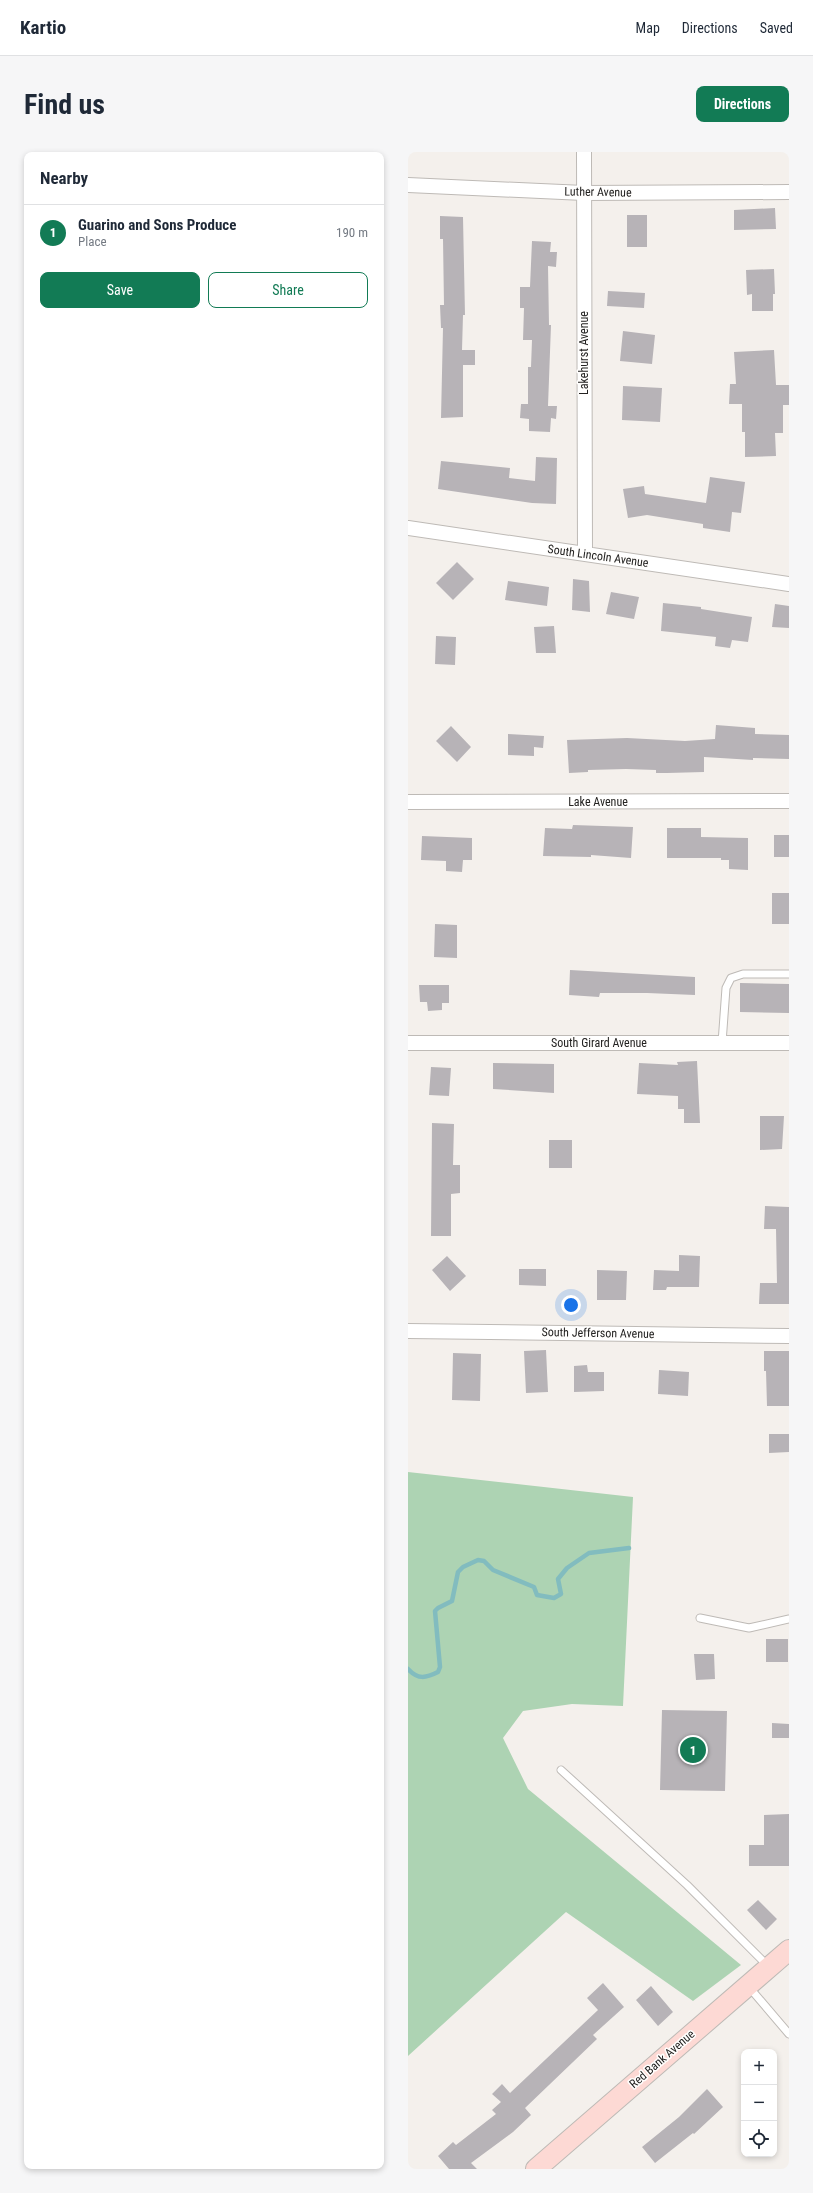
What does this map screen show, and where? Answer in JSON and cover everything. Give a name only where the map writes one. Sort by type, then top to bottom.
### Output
[{"type":"street","name":"Lakehurst Avenue","points":[[584,152],[584,554]]},
{"type":"street","name":"Luther Avenue","points":[[408,185],[584,193],[789,192]]},
{"type":"street","name":"South Lincoln Avenue","points":[[408,528],[789,584]]},
{"type":"street","name":"Lake Avenue","points":[[408,802],[789,801]]},
{"type":"street","name":"South Girard Avenue","points":[[408,1043],[789,1043]]},
{"type":"street","name":"South Jefferson Avenue","points":[[408,1330],[789,1336]]},
{"type":"street","name":"Red Bank Avenue","points":[[536,2169],[789,1950]]},
{"type":"lane","points":[[722,1043],[726,988],[731,978],[743,974],[789,974]]},
{"type":"lane","points":[[700,1618],[748,1628],[789,1619]]},
{"type":"lane","points":[[561,1770],[687,1885],[769,1967]]},
{"type":"lane","points":[[747,1985],[789,2034]]},
{"type":"green space","points":[[408,1472],[633,1497],[623,1706],[572,1704],[523,1711],[503,1738],[528,1789],[741,1965],[693,2001],[566,1912],[408,2056]]},
{"type":"building","points":[[775,208],[776,229],[734,230],[734,210]]},
{"type":"building","points":[[627,215],[647,215],[647,247],[627,247]]},
{"type":"building","points":[[440,216],[463,217],[465,315],[463,315],[462,350],[475,350],[475,365],[463,365],[463,417],[441,418],[443,328],[441,328],[440,305],[444,305],[443,239],[440,239]]},
{"type":"building","points":[[532,241],[551,242],[550,252],[557,252],[556,267],[548,266],[549,325],[551,325],[548,406],[557,406],[556,419],[551,418],[550,432],[529,431],[529,419],[520,418],[521,404],[528,404],[528,367],[531,367],[532,340],[523,340],[524,308],[520,308],[520,287],[530,287]]},
{"type":"building","points":[[774,269],[775,294],[773,294],[773,311],[752,311],[752,294],[747,295],[746,270]]},
{"type":"building","points":[[608,291],[645,293],[644,308],[607,306]]},
{"type":"building","points":[[623,331],[655,335],[652,364],[620,361]]},
{"type":"building","points":[[774,350],[776,385],[789,385],[789,405],[783,405],[783,433],[775,433],[776,456],[745,457],[745,432],[742,432],[742,404],[729,404],[730,384],[736,384],[734,352]]},
{"type":"building","points":[[623,386],[662,388],[660,422],[622,420]]},
{"type":"building","points":[[536,457],[557,458],[556,504],[532,503],[438,489],[441,461],[510,468],[509,478],[535,481]]},
{"type":"building","points":[[710,477],[745,482],[741,513],[732,512],[730,532],[703,528],[703,524],[647,515],[628,518],[623,489],[644,486],[645,494],[706,503]]},
{"type":"building","points":[[457,562],[474,579],[453,600],[436,583]]},
{"type":"building","points":[[573,579],[589,581],[590,612],[572,610]]},
{"type":"building","points":[[508,581],[549,587],[547,606],[505,600]]},
{"type":"building","points":[[611,592],[639,597],[634,619],[606,614]]},
{"type":"building","points":[[663,603],[701,607],[701,609],[752,617],[748,642],[732,640],[730,648],[715,646],[716,637],[661,631]]},
{"type":"building","points":[[775,604],[789,606],[789,628],[772,627]]},
{"type":"building","points":[[554,626],[556,653],[536,653],[534,627]]},
{"type":"building","points":[[436,636],[456,637],[455,665],[435,664]]},
{"type":"building","points":[[716,725],[755,728],[755,734],[789,735],[789,759],[753,758],[753,760],[704,757],[704,772],[656,773],[656,770],[626,769],[588,770],[588,772],[569,773],[567,740],[627,738],[685,741],[715,739]]},
{"type":"building","points":[[451,726],[471,747],[457,762],[436,741]]},
{"type":"building","points":[[508,734],[544,736],[543,748],[534,747],[534,756],[508,755]]},
{"type":"building","points":[[573,825],[633,827],[631,858],[591,855],[591,857],[543,856],[545,828],[572,829]]},
{"type":"building","points":[[667,828],[701,828],[701,837],[748,838],[748,870],[729,869],[729,860],[721,860],[721,858],[667,858]]},
{"type":"building","points":[[774,835],[789,835],[789,857],[774,857]]},
{"type":"building","points":[[422,836],[472,838],[472,860],[463,860],[462,872],[446,871],[446,861],[421,860]]},
{"type":"building","points":[[772,893],[789,893],[789,924],[772,924]]},
{"type":"building","points":[[435,924],[457,925],[457,958],[434,957]]},
{"type":"building","points":[[570,970],[695,977],[695,995],[600,993],[599,997],[569,995]]},
{"type":"building","points":[[740,983],[789,984],[789,1013],[740,1012]]},
{"type":"building","points":[[419,985],[449,985],[449,1003],[442,1003],[442,1010],[428,1011],[427,1002],[420,1002]]},
{"type":"building","points":[[697,1061],[700,1123],[684,1123],[684,1109],[678,1109],[678,1096],[637,1094],[639,1063],[678,1065],[677,1062]]},
{"type":"building","points":[[493,1063],[554,1064],[554,1093],[493,1089]]},
{"type":"building","points":[[431,1067],[451,1068],[449,1096],[429,1095]]},
{"type":"building","points":[[760,1116],[784,1116],[782,1149],[760,1150]]},
{"type":"building","points":[[432,1123],[454,1124],[453,1165],[460,1165],[460,1193],[451,1194],[451,1236],[431,1236]]},
{"type":"building","points":[[549,1140],[572,1140],[572,1168],[549,1168]]},
{"type":"building","points":[[765,1206],[789,1207],[789,1304],[759,1304],[760,1283],[777,1283],[776,1229],[764,1229]]},
{"type":"building","points":[[679,1255],[700,1256],[699,1287],[667,1287],[666,1290],[653,1290],[654,1270],[679,1271]]},
{"type":"building","points":[[447,1256],[466,1276],[450,1291],[432,1270]]},
{"type":"building","points":[[519,1269],[546,1269],[546,1286],[519,1285]]},
{"type":"building","points":[[597,1270],[627,1271],[626,1300],[597,1300]]},
{"type":"building","points":[[546,1350],[548,1392],[526,1393],[524,1351]]},
{"type":"building","points":[[764,1351],[789,1351],[789,1406],[767,1406]]},
{"type":"building","points":[[453,1353],[481,1354],[480,1401],[452,1400]]},
{"type":"building","points":[[587,1365],[588,1372],[604,1372],[604,1391],[574,1392],[574,1366]]},
{"type":"building","points":[[659,1370],[689,1372],[688,1396],[658,1394]]},
{"type":"building","points":[[769,1434],[789,1434],[789,1452],[769,1453]]},
{"type":"building","points":[[766,1639],[788,1639],[788,1662],[766,1662]]},
{"type":"building","points":[[694,1654],[714,1654],[715,1679],[696,1680]]},
{"type":"building","points":[[662,1710],[727,1711],[725,1791],[660,1790]]},
{"type":"building","points":[[772,1723],[789,1724],[789,1738],[772,1738]]},
{"type":"building","points":[[789,1814],[789,1866],[749,1866],[749,1845],[764,1845],[764,1815]]},
{"type":"building","points":[[758,1900],[777,1919],[766,1930],[747,1910]]},
{"type":"building","points":[[603,1983],[624,2007],[593,2035],[597,2039],[525,2108],[531,2115],[513,2132],[471,2163],[477,2169],[449,2169],[438,2156],[453,2142],[456,2145],[496,2114],[492,2110],[501,2102],[492,2094],[502,2084],[510,2093],[598,2010],[587,1998]]},
{"type":"building","points":[[651,1986],[673,2012],[658,2026],[636,2000]]},
{"type":"building","points":[[707,2089],[723,2107],[694,2134],[693,2133],[655,2163],[642,2147],[679,2117]]},
{"type":"waterway","points":[[408,1669],[415,1675],[422,1677],[430,1676],[438,1672],[440,1667],[435,1611],[452,1601],[458,1572],[463,1567],[478,1560],[484,1561],[493,1570],[534,1587],[537,1595],[554,1598],[561,1594],[558,1579],[567,1568],[589,1553],[629,1548]]},
{"type":"place","name":"Guarino and Sons Produce","points":[[693,1750]]}]
